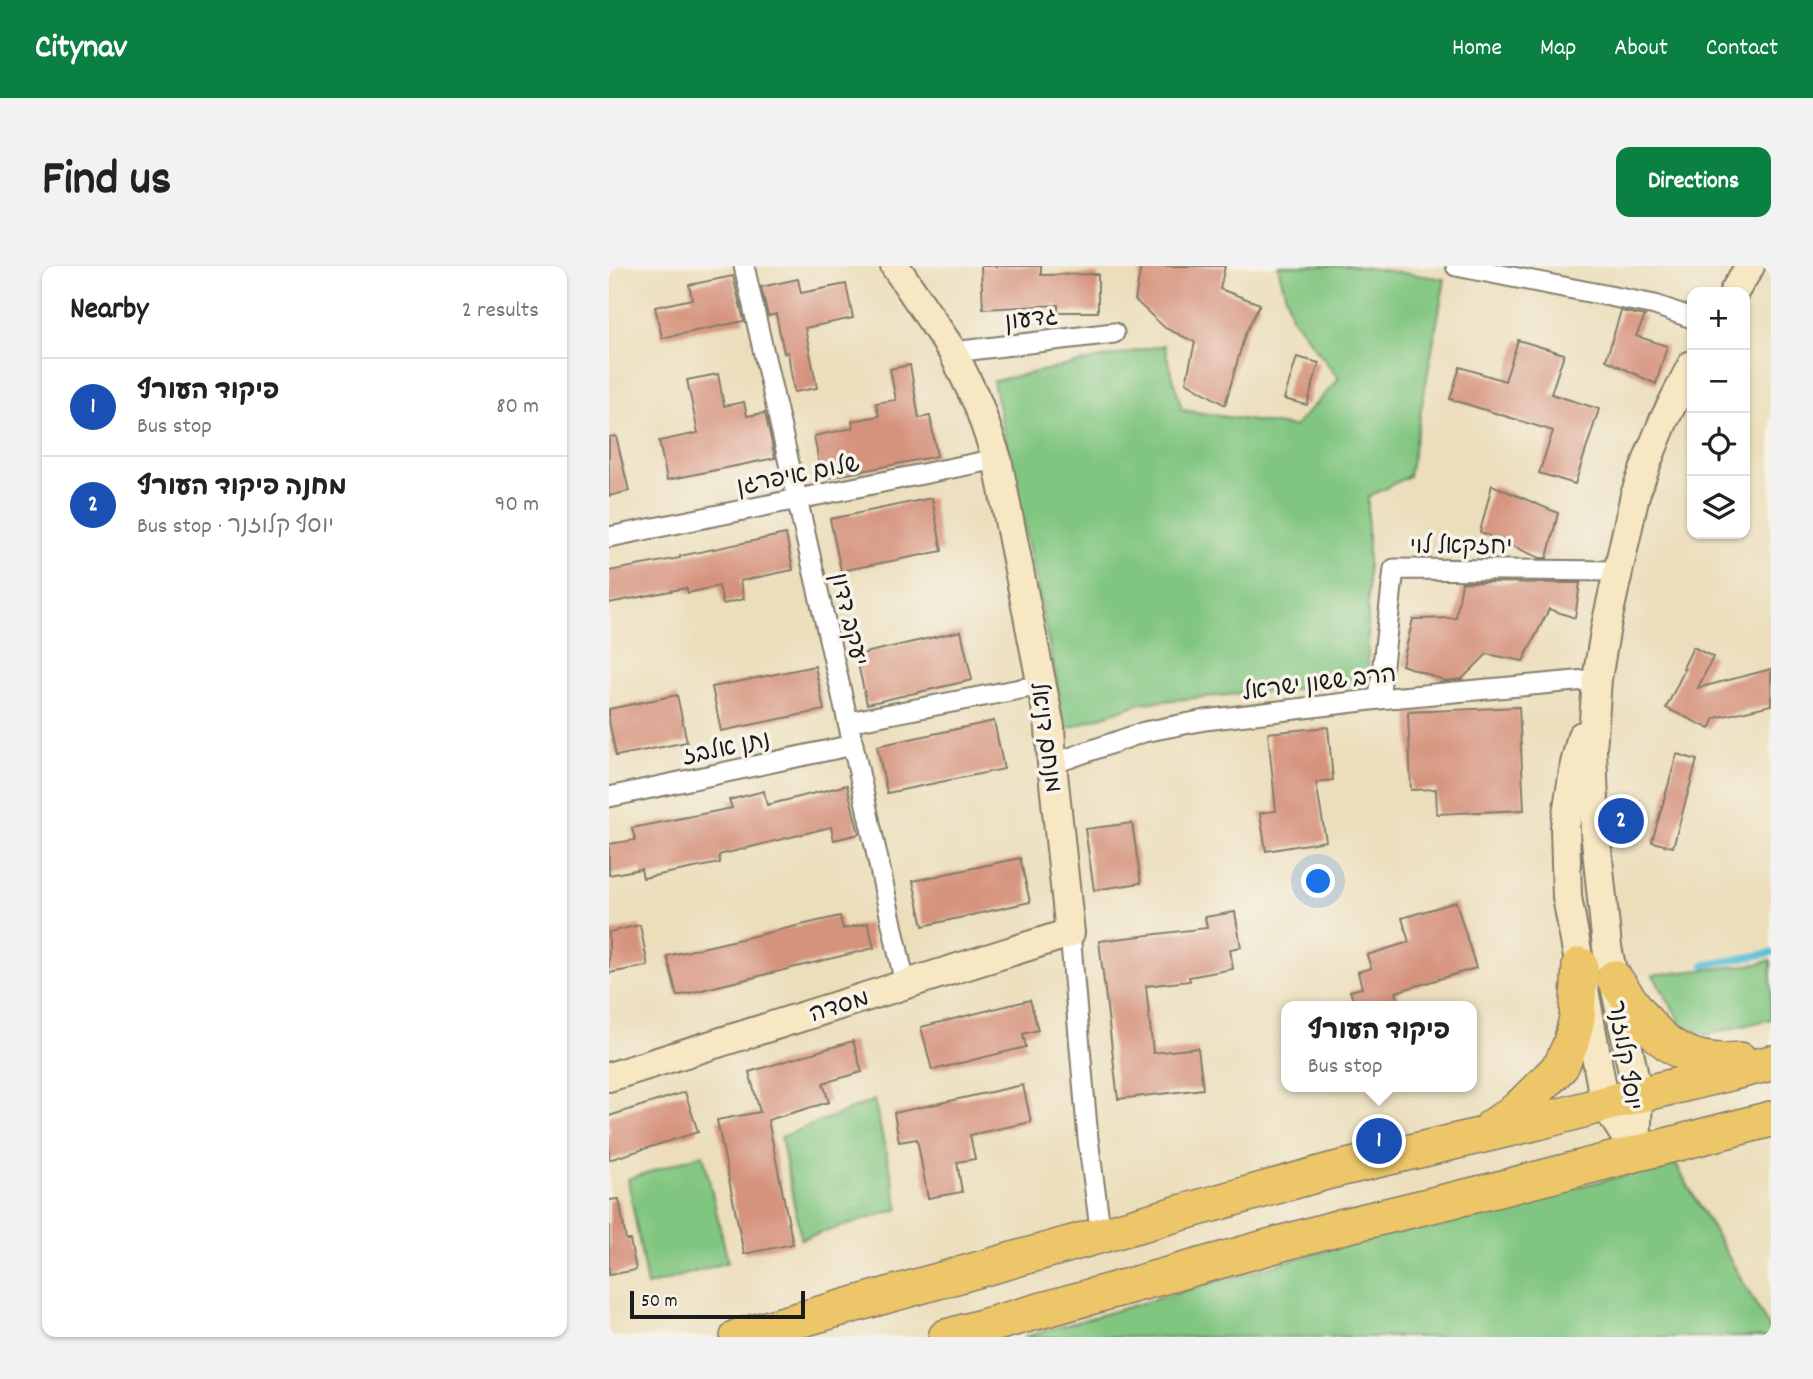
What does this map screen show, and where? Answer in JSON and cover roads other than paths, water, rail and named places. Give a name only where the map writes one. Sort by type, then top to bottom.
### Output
[{"type":"highway","points":[[1479,1136],[1518,1109],[1561,1066],[1577,1018],[1580,965]]},
{"type":"highway","points":[[1614,978],[1648,1025],[1672,1048],[1698,1059],[1731,1061],[1771,1057]]},
{"type":"highway","points":[[738,1337],[1330,1171],[1771,1063]]},
{"type":"highway","points":[[946,1337],[1340,1227],[1771,1119]]},
{"type":"main road","name":"מנחם דניאל","points":[[895,266],[953,352],[978,404],[997,459],[1050,727],[1070,933]]},
{"type":"main road","points":[[1737,287],[1750,266]]},
{"type":"main road","name":"יוסף קלוזנר","points":[[1636,1153],[1580,965],[1567,897],[1565,827],[1575,764],[1597,680],[1617,571],[1635,495],[1650,454],[1687,374]]},
{"type":"main road","name":"יוסף קלוזנר","points":[[1597,680],[1592,750],[1595,830],[1607,947],[1614,978],[1621,1100]]},
{"type":"main road","name":"מסדה","points":[[609,1077],[1070,933]]},
{"type":"street","name":"יעקב דדון","points":[[744,266],[905,984]]},
{"type":"street","points":[[1456,266],[1655,305],[1687,316]]},
{"type":"street","name":"גדעון","points":[[953,352],[1114,332]]},
{"type":"street","name":"שלום איפרגן","points":[[609,537],[997,459]]},
{"type":"street","name":"יחזקאל לוי","points":[[1379,699],[1394,569],[1617,571]]},
{"type":"street","name":"הרב ששון ישראל","points":[[1052,764],[1144,732],[1205,720],[1379,699],[1597,680]]},
{"type":"street","points":[[848,722],[1041,685]]},
{"type":"street","name":"נתן אלבז","points":[[609,797],[853,745]]},
{"type":"street","name":"מנחם דניאל","points":[[1070,933],[1088,1139],[1101,1235]]},
{"type":"waterway","points":[[1704,965],[1771,953]]},
{"type":"place","name":"מחנה פיקוד העורף","points":[[1621,821]]},
{"type":"place","name":"פיקוד העורף","points":[[1379,1141]]}]
